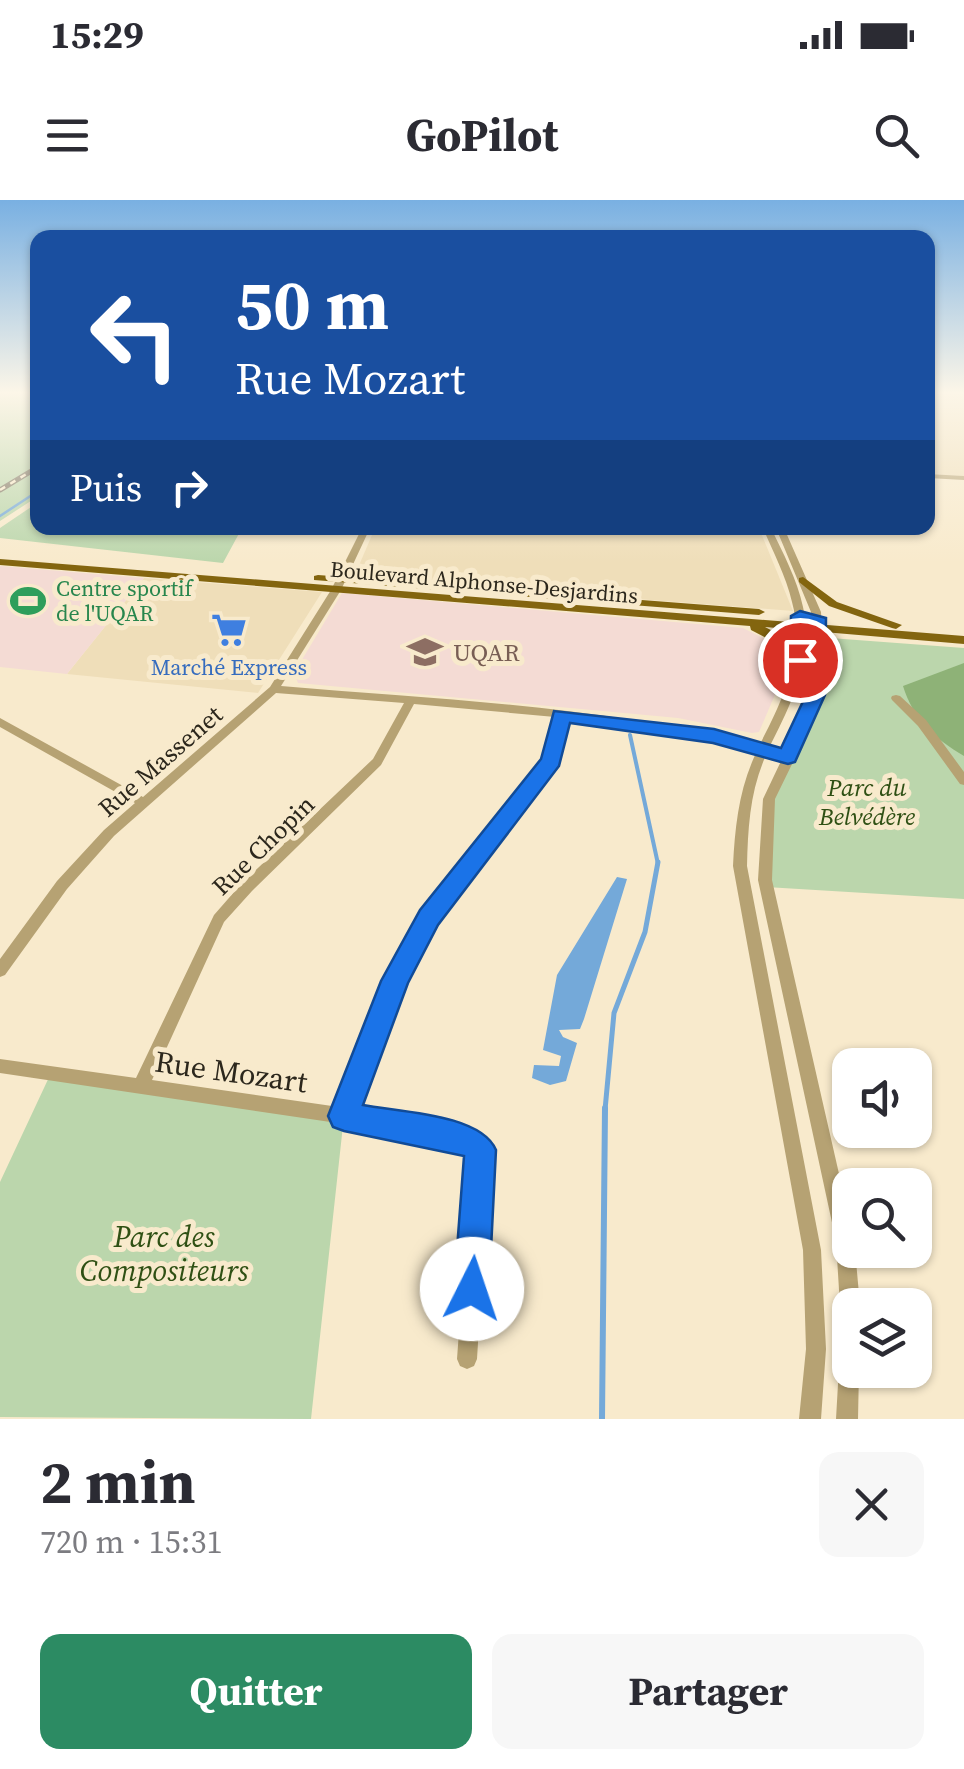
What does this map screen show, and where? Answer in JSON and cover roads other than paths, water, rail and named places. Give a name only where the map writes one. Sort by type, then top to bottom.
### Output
[{"type":"main road","name":"Boulevard Alphonse-Desjardins","points":[[0,554],[727,620],[800,621]]},
{"type":"main road","name":"Boulevard Alphonse-Desjardins","points":[[0,562],[800,621],[964,640]]},
{"type":"main road","points":[[803,580],[833,604],[896,625]]},
{"type":"main road","points":[[727,620],[778,637],[800,660]]},
{"type":"main road","name":"Boulevard Alphonse-Desjardins","points":[[818,623],[964,630]]},
{"type":"street","points":[[935,476],[964,478]]},
{"type":"street","name":"Rue Massenet","points":[[0,971],[62,885],[144,803],[274,690],[338,585],[363,535]]},
{"type":"street","points":[[769,535],[800,621],[800,660],[787,706],[764,750],[745,804],[740,866],[812,1250],[816,1311],[814,1418]]},
{"type":"street","points":[[783,535],[818,623],[816,695],[766,816],[765,880],[844,1241],[848,1288]]},
{"type":"street","points":[[274,690],[562,716],[698,733],[788,757]]},
{"type":"street","points":[[896,698],[922,723],[964,781]]},
{"type":"street","name":"Rue Chopin","points":[[141,1086],[219,920],[247,887],[376,762],[410,702]]},
{"type":"street","points":[[344,1116],[395,981],[429,918],[551,761],[562,716]]},
{"type":"street","points":[[0,722],[144,803]]},
{"type":"street","name":"Rue Mozart","points":[[0,1066],[344,1116],[471,1140],[480,1150],[468,1359]]},
{"type":"street","points":[[847,1419],[848,1388]]},
{"type":"water","points":[[617,877],[627,879],[584,1019],[580,1029],[559,1030],[563,1037],[577,1043],[566,1081],[550,1085],[532,1078],[534,1065],[559,1066],[561,1056],[543,1050],[557,975]]},
{"type":"waterway","points":[[0,516],[30,496]]},
{"type":"waterway","points":[[630,735],[658,863]]},
{"type":"waterway","points":[[605,1110],[614,1013],[645,932],[658,863]]},
{"type":"waterway","points":[[602,1419],[605,1108]]},
{"type":"railway","points":[[0,490],[30,472]]},
{"type":"place","name":"Centre sportif de l'UQAR","points":[[28,601]]},
{"type":"place","name":"Marché Express","points":[[229,630]]},
{"type":"place","name":"UQAR","points":[[425,652]]},
{"type":"park label","name":"Parc du Belvédère","points":[[867,802]]},
{"type":"park label","name":"Parc des Compositeurs","points":[[164,1254]]}]
